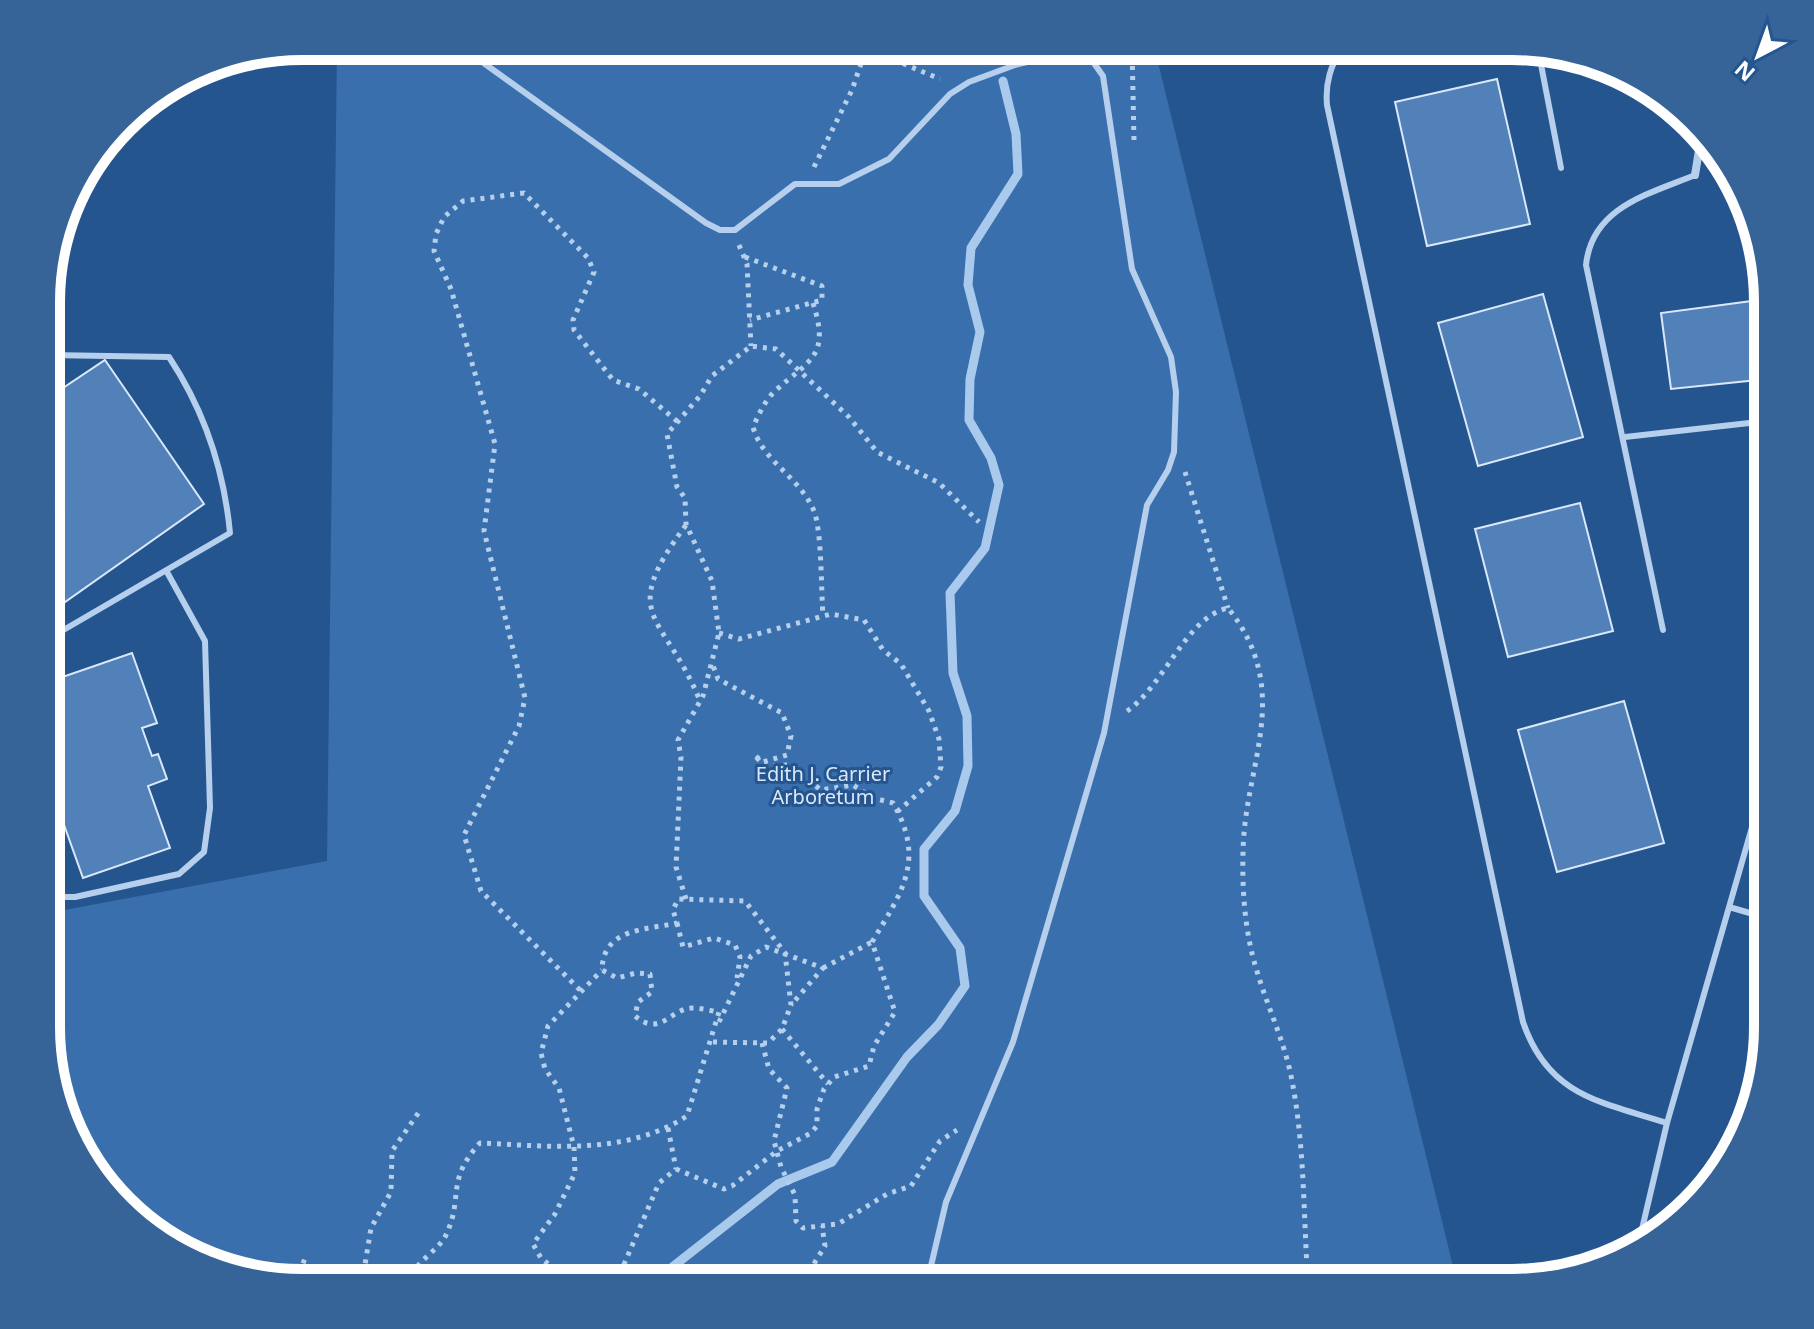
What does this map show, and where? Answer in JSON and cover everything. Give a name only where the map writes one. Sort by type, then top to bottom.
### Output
[{"type":"street","points":[[1695,175],[1699,149]]},
{"type":"lane","points":[[480,60],[706,223],[731,230],[788,188],[806,183],[830,185],[849,181],[889,159],[959,88],[996,71],[1036,61]]},
{"type":"lane","points":[[930,1269],[946,1202],[1013,1042],[1106,723],[1147,505],[1168,470],[1174,452],[1174,371],[1163,336],[1142,298],[1132,269],[1114,129],[1101,70],[1092,61]]},
{"type":"lane","points":[[1336,61],[1326,87],[1327,105],[1523,1022],[1544,1066],[1561,1084],[1582,1095],[1667,1123]]},
{"type":"lane","points":[[1541,63],[1561,168]]},
{"type":"lane","points":[[1663,630],[1625,437],[1586,265],[1588,247],[1595,230],[1609,216],[1627,204],[1695,175]]},
{"type":"lane","points":[[60,355],[169,357],[194,395],[226,491],[230,533],[60,632]]},
{"type":"lane","points":[[1625,437],[1753,423]]},
{"type":"lane","points":[[61,897],[75,897],[179,874],[204,852],[210,808],[205,641],[167,572]]},
{"type":"lane","points":[[1642,1231],[1667,1123],[1753,824]]},
{"type":"lane","points":[[1729,907],[1753,914]]},
{"type":"path","points":[[806,183],[852,90],[862,60]]},
{"type":"path","points":[[897,60],[959,88]]},
{"type":"path","points":[[580,990],[481,891],[464,835],[519,726],[525,698],[484,531],[495,444],[451,289],[434,251],[436,234],[444,217],[463,201],[524,193],[588,258],[594,272],[573,320],[574,330],[613,380],[639,389],[678,422]]},
{"type":"path","points":[[731,230],[745,257],[751,346]]},
{"type":"path","points":[[745,257],[822,286],[822,300],[750,320]]},
{"type":"path","points":[[813,303],[820,338],[816,351],[801,372],[777,389],[762,407],[753,427],[757,443],[800,488],[815,513],[823,616]]},
{"type":"path","points":[[686,899],[676,867],[681,757],[678,740],[700,701],[719,633],[712,581],[686,524],[685,498],[677,487],[667,434],[712,376],[751,346],[776,349],[849,417],[877,452],[939,483],[979,522]]},
{"type":"path","points":[[1174,452],[1190,484],[1228,608],[1250,643],[1262,690],[1259,761],[1243,838],[1243,886],[1255,966],[1284,1048],[1294,1087],[1307,1269]]},
{"type":"path","points":[[686,524],[659,561],[650,581],[648,599],[652,616],[682,663],[700,701]]},
{"type":"path","points":[[1106,723],[1133,707],[1157,683],[1200,626],[1214,614],[1228,608]]},
{"type":"path","points":[[719,633],[739,639],[831,614],[864,620],[883,650],[901,664],[929,711],[939,739],[941,767],[937,777],[898,811]]},
{"type":"path","points":[[712,663],[718,679],[782,713],[791,736],[787,755],[789,765]]},
{"type":"path","points":[[711,1042],[768,1043],[782,1029],[791,1005],[823,968],[872,942],[905,888],[911,844],[893,803],[873,798],[853,785],[821,790],[789,765],[765,766],[754,755],[763,762],[787,755]]},
{"type":"path","points":[[736,983],[740,957],[735,945],[714,938],[683,947],[673,910],[678,899],[745,901],[785,953],[791,1005]]},
{"type":"path","points":[[553,1268],[541,1258],[533,1244],[572,1185],[575,1173],[574,1147],[559,1088],[545,1069],[541,1053],[548,1026],[602,970],[602,954],[611,941],[634,930],[677,923]]},
{"type":"path","points":[[676,1169],[724,1189],[777,1151],[800,1141],[817,1126],[817,1109],[828,1084],[850,1069],[869,1066],[874,1046],[895,1012],[872,942]]},
{"type":"path","points":[[711,1042],[751,956],[766,947],[823,968]]},
{"type":"path","points":[[413,1268],[445,1238],[456,1179],[463,1161],[480,1143],[596,1147],[668,1128],[687,1116],[719,1012],[690,1007],[659,1024],[644,1024],[635,1016],[638,1002],[652,992],[650,974],[636,973],[617,978],[602,970]]},
{"type":"path","points":[[782,1029],[828,1084]]},
{"type":"path","points":[[762,1043],[769,1069],[787,1088],[776,1130],[777,1151],[795,1195],[796,1221],[803,1228],[838,1224],[887,1194],[911,1186],[940,1141],[983,1115]]},
{"type":"path","points":[[364,1268],[371,1228],[391,1192],[392,1151],[419,1112]]},
{"type":"path","points":[[668,1128],[676,1169]]},
{"type":"path","points":[[622,1268],[659,1183],[676,1169]]},
{"type":"path","points":[[813,1268],[825,1246],[822,1226]]},
{"type":"path","points":[[301,1268],[305,1258]]},
{"type":"green space","name":"Edith J. Carrier Arboretum","points":[[337,60],[1158,61],[1454,1269],[286,1268],[239,1261],[209,1251],[155,1219],[120,1187],[92,1148],[78,1120],[65,1074],[61,1043],[61,911],[327,861]]},
{"type":"building","points":[[1497,79],[1530,224],[1427,246],[1395,102]]},
{"type":"building","points":[[1543,294],[1583,437],[1478,466],[1438,323]]},
{"type":"building","points":[[1753,301],[1753,380],[1671,389],[1661,313]]},
{"type":"building","points":[[105,360],[204,504],[60,605],[60,390]]},
{"type":"building","points":[[1580,503],[1613,631],[1508,657],[1475,529]]},
{"type":"building","points":[[132,653],[157,723],[142,728],[152,756],[158,754],[167,779],[148,786],[170,848],[83,878],[61,816],[61,678]]},
{"type":"building","points":[[1624,701],[1664,843],[1557,872],[1518,730]]},
{"type":"waterway","points":[[671,1268],[778,1184],[832,1162],[907,1057],[938,1025],[965,986],[960,948],[924,896],[924,849],[955,811],[968,766],[967,716],[953,673],[950,593],[985,548],[999,485],[991,458],[969,420],[970,379],[980,332],[968,285],[971,248],[1018,174],[1016,134],[1003,81]]}]
